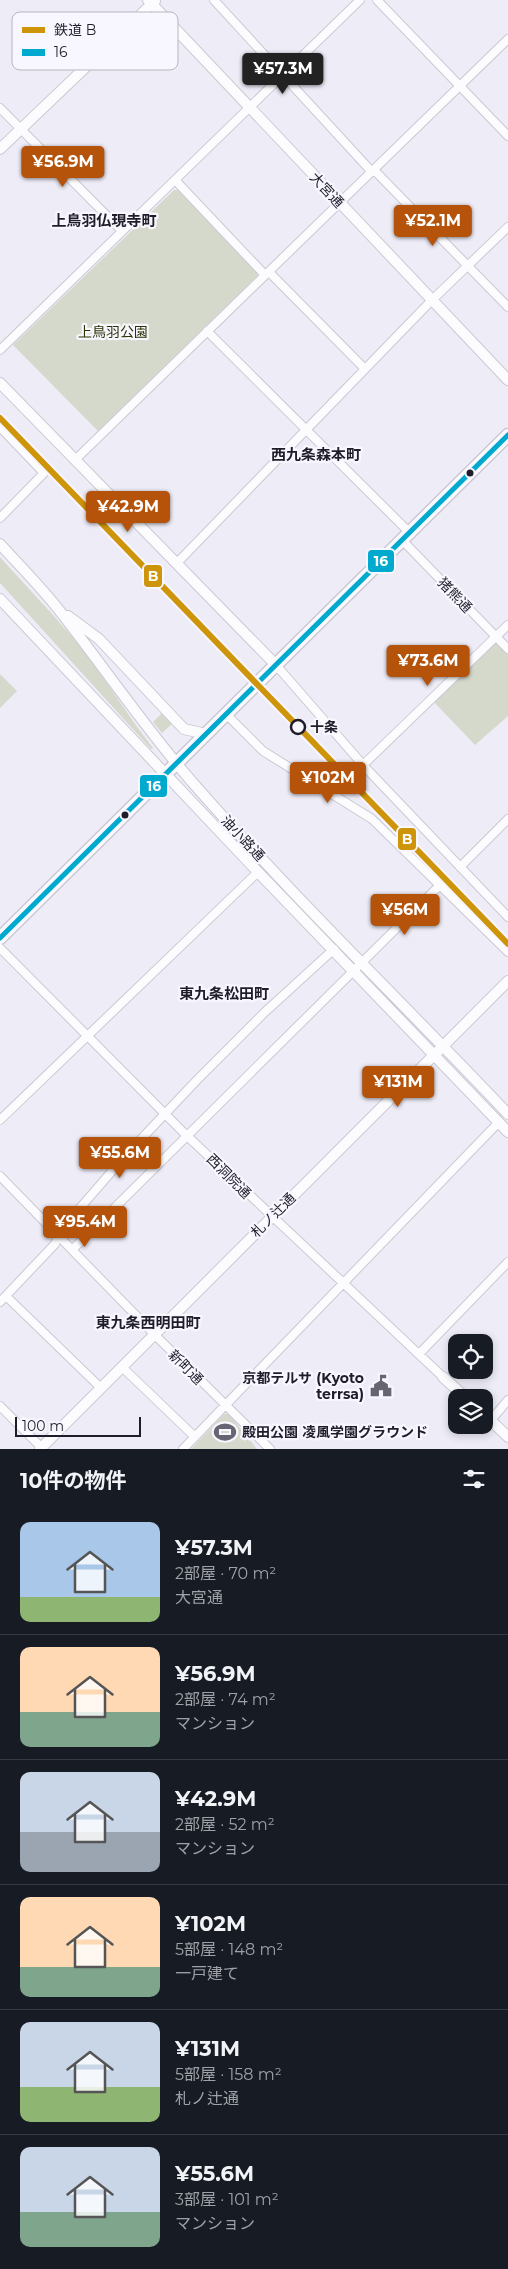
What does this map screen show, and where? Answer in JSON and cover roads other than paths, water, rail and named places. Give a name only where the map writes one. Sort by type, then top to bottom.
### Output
[{"type":"main road","points":[[0,938],[508,435]]},
{"type":"street","points":[[214,0],[282,77],[508,307]]},
{"type":"street","points":[[0,350],[360,0]]},
{"type":"street","points":[[377,0],[508,136]]},
{"type":"street","points":[[141,12],[152,1]]},
{"type":"street","name":"大宮通","points":[[152,1],[162,12]]},
{"type":"street","name":"大宮通","points":[[178,29],[431,301],[508,380]]},
{"type":"street","points":[[74,460],[508,39]]},
{"type":"street","points":[[0,149],[81,70]]},
{"type":"street","points":[[0,108],[122,231]]},
{"type":"street","points":[[175,180],[267,273],[366,368]]},
{"type":"street","points":[[176,564],[431,301],[508,227]]},
{"type":"street","name":"猪熊通","points":[[207,331],[306,430],[406,536],[508,649]]},
{"type":"street","points":[[0,383],[276,665],[363,765],[508,917]]},
{"type":"street","points":[[0,428],[44,473],[0,518]]},
{"type":"street","name":"油小路通","points":[[0,544],[57,608],[176,764],[434,1055],[508,1132]]},
{"type":"street","name":"油小路通","points":[[0,599],[258,872],[334,949],[357,967],[444,1045],[508,1114]]},
{"type":"street","points":[[57,608],[99,640],[184,729],[206,734]]},
{"type":"street","points":[[363,765],[508,625]]},
{"type":"street","points":[[226,714],[263,751],[372,819],[508,952]]},
{"type":"street","points":[[460,867],[508,819]]},
{"type":"street","points":[[0,1120],[258,872]]},
{"type":"street","points":[[72,1250],[440,885]]},
{"type":"street","name":"西洞院通","points":[[0,948],[87,1037],[271,1217],[457,1389]]},
{"type":"street","points":[[101,1388],[3,1299],[55,1244],[60,1231],[90,1195],[166,1114],[248,1028],[334,949]]},
{"type":"street","name":"札ノ辻通","points":[[41,1448],[508,981]]},
{"type":"street","points":[[183,1449],[499,1122]]},
{"type":"street","name":"新町通","points":[[0,1176],[225,1406],[270,1449]]},
{"type":"street","points":[[420,1354],[508,1262]]},
{"type":"street","points":[[122,1367],[195,1437]]},
{"type":"street","points":[[493,1412],[508,1400]]},
{"type":"street","points":[[0,1406],[41,1448]]},
{"type":"street","points":[[493,1423],[508,1437]]},
{"type":"rail line","name":"B","points":[[0,418],[508,944]]},
{"type":"place","name":"十条","points":[[298,727]]},
{"type":"place","name":"京都テルサ (Kyoto terrsa)","points":[[381,1386]]},
{"type":"place","name":"殿田公園 凌風学園グラウンド","points":[[225,1432]]},
{"type":"district","name":"上鳥羽仏現寺町","points":[[104,220]]},
{"type":"district","name":"西九条森本町","points":[[316,454]]},
{"type":"district","name":"東九条松田町","points":[[224,993]]},
{"type":"district","name":"東九条西明田町","points":[[148,1322]]},
{"type":"park label","name":"上鳥羽公園","points":[[113,332]]}]
